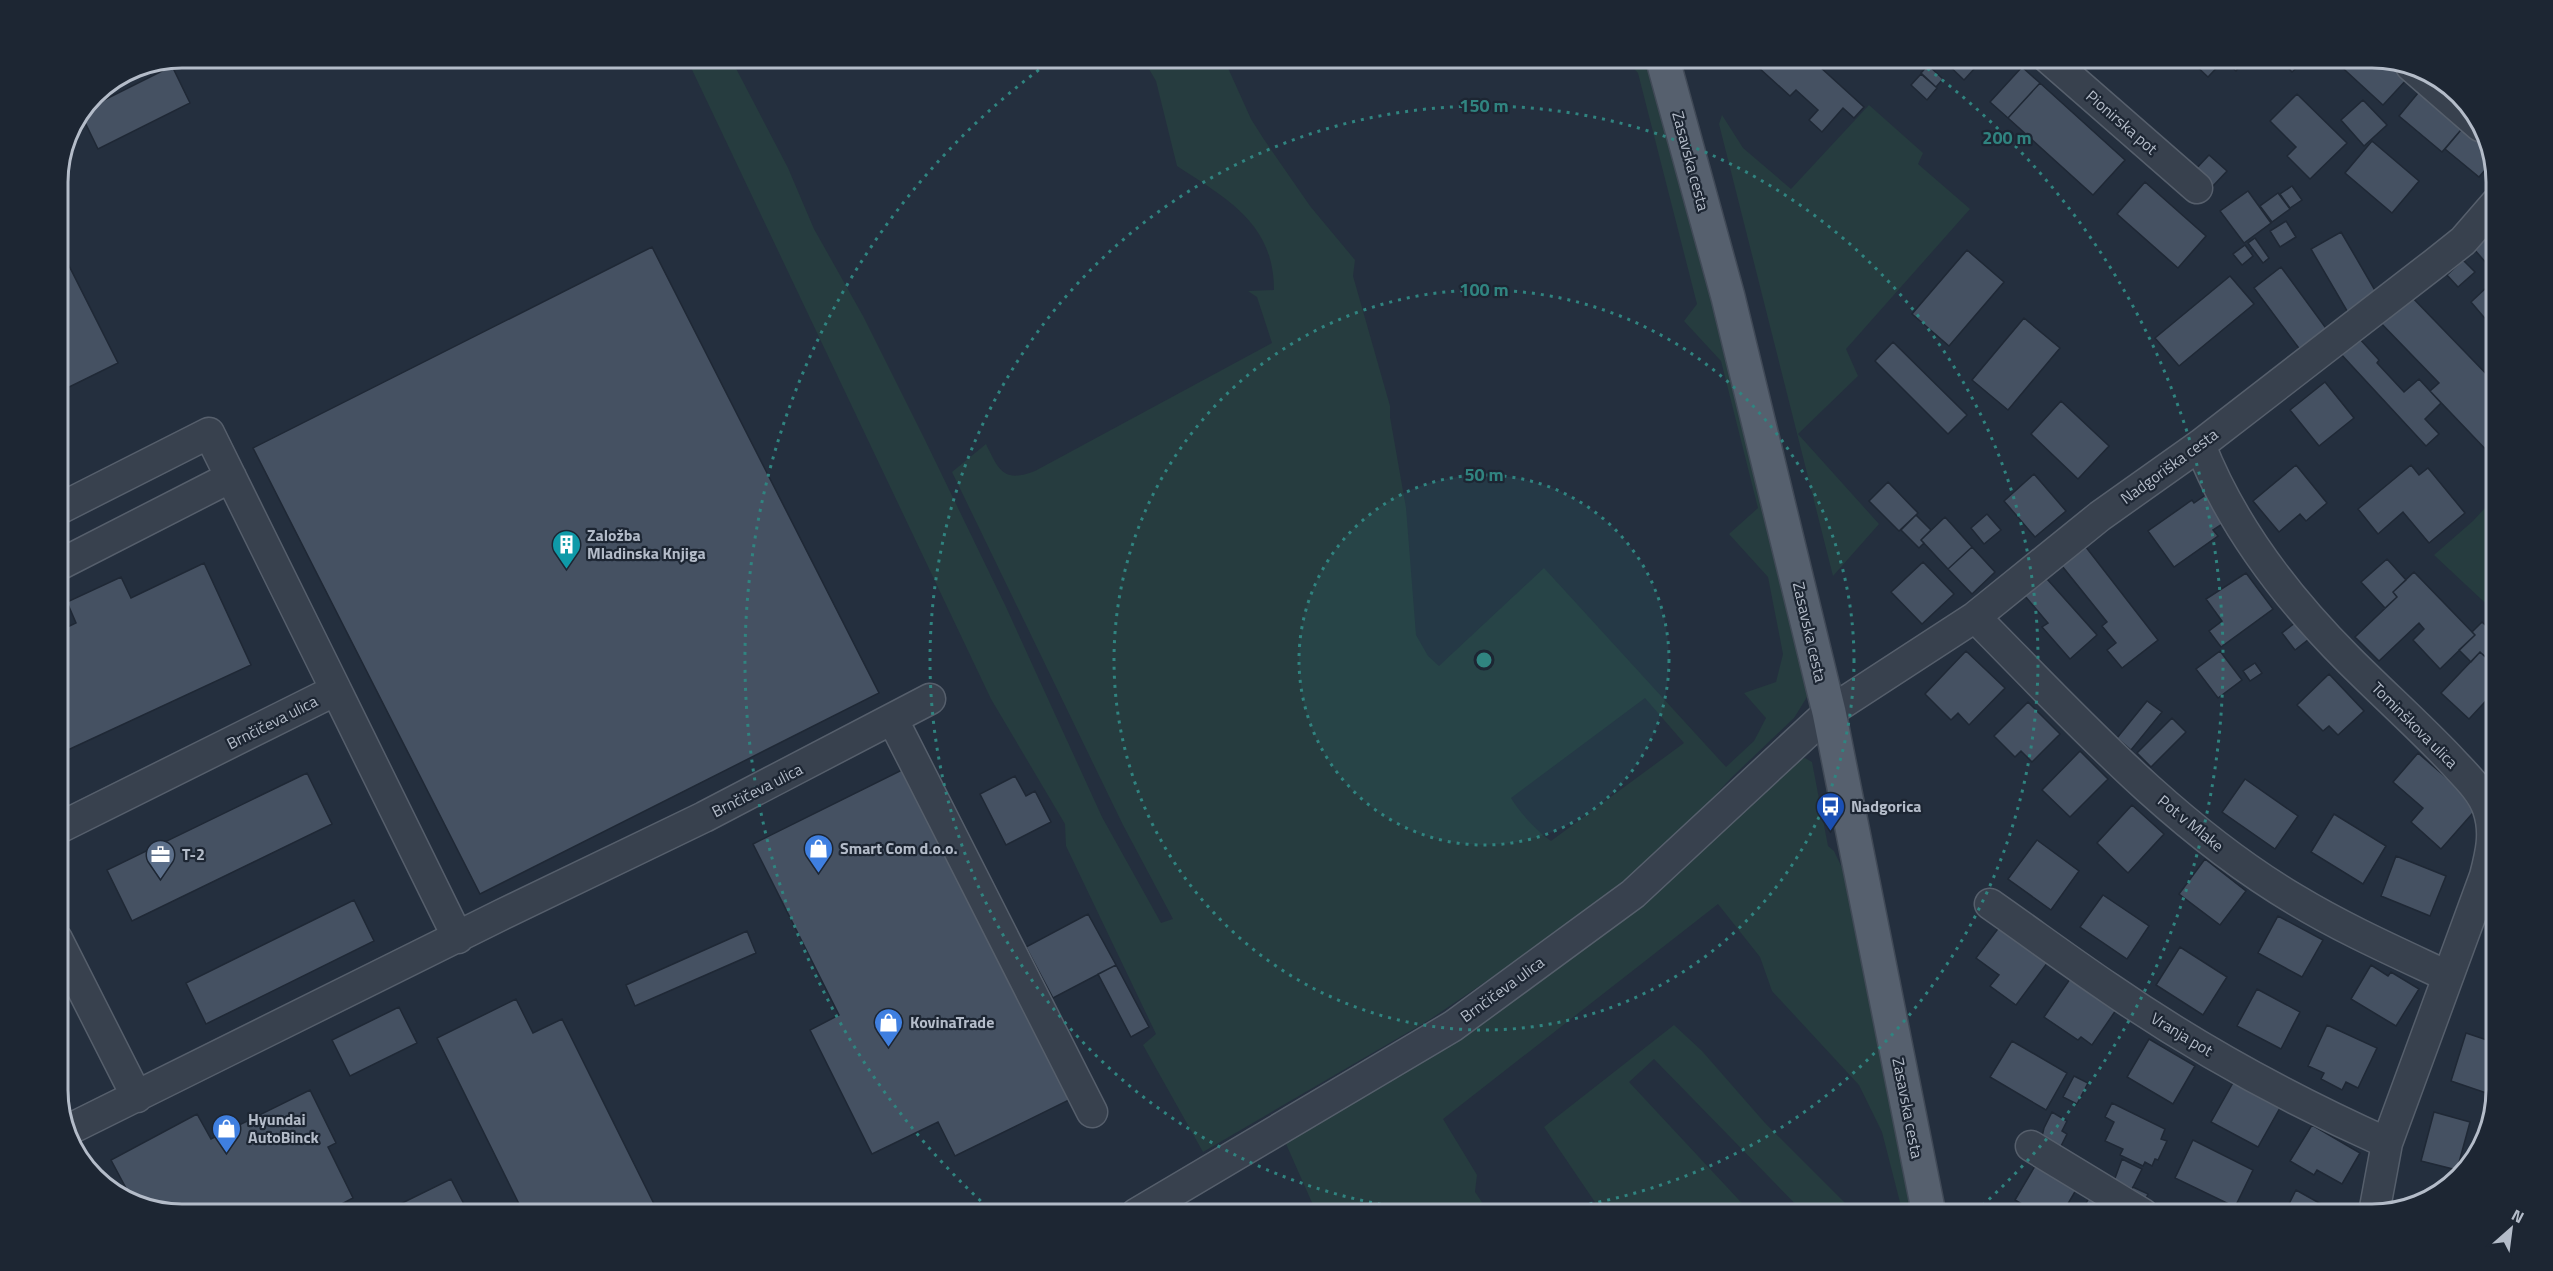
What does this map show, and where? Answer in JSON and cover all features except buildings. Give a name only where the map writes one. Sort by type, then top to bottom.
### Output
[{"type":"main road","name":"Zasavska cesta","points":[[1665,68],[1728,297],[1829,712],[1927,1204]]},
{"type":"street","name":"Pionirska pot","points":[[2059,68],[2197,188]]},
{"type":"street","points":[[2436,88],[2457,106]]},
{"type":"street","name":"Nadgoriška cesta","points":[[1829,712],[1975,617],[2100,516],[2200,445],[2463,241],[2485,216]]},
{"type":"street","points":[[68,504],[209,433],[336,690]]},
{"type":"street","name":"Tominškova ulica","points":[[2200,445],[2213,479],[2238,524],[2285,590],[2348,658],[2441,749],[2475,787],[2486,804]]},
{"type":"street","points":[[68,560],[231,477]]},
{"type":"street","name":"Pot v Mlake","points":[[1975,617],[2131,773],[2234,858],[2295,900],[2374,942],[2447,976]]},
{"type":"street","name":"Brnčičeva ulica","points":[[68,824],[336,690],[458,938]]},
{"type":"street","name":"Brnčičeva ulica","points":[[74,1127],[704,817],[930,699]]},
{"type":"street","name":"Brnčičeva ulica","points":[[1154,1204],[1453,1026],[1633,894],[1829,712]]},
{"type":"street","points":[[893,720],[1092,1112]]},
{"type":"street","name":"Tominškova ulica","points":[[2376,1204],[2387,1143],[2486,873]]},
{"type":"street","name":"Vranja pot","points":[[1990,904],[2110,989],[2183,1035],[2322,1113],[2387,1143]]},
{"type":"street","points":[[68,961],[137,1097]]},
{"type":"street","points":[[2031,1146],[2127,1204]]},
{"type":"green space","points":[[691,68],[736,68],[788,168],[814,229],[863,316],[926,442],[1006,607],[1102,817],[1161,923],[1173,919],[1123,825],[952,472],[986,444],[999,468],[1009,475],[1016,476],[1035,471],[1272,343],[1257,297],[1248,291],[1274,290],[1272,267],[1266,247],[1244,215],[1230,202],[1177,166],[1156,81],[1148,68],[1228,68],[1251,119],[1263,138],[1310,206],[1355,260],[1353,276],[1390,406],[1406,508],[1416,635],[1428,656],[1439,666],[1544,568],[1726,767],[1754,741],[1766,718],[1744,693],[1776,682],[1783,654],[1768,577],[1729,534],[1758,508],[1721,361],[1684,321],[1697,304],[1638,73],[1633,68],[1653,68],[1807,670],[1807,697],[1794,718],[1731,778],[1691,822],[1591,910],[1429,1020],[1203,1152],[1143,1045],[1156,1034],[1066,846],[1065,824],[991,699]],"holes":[[[1645,698],[1684,743],[1551,841],[1529,821],[1511,798]]]},
{"type":"green space","points":[[1869,105],[1923,153],[1918,164],[1970,209],[1846,349],[1858,376],[1798,434],[1879,524],[1833,576],[1719,124],[1722,115],[1743,148],[1791,189]]},
{"type":"green space","points":[[2485,508],[2485,603],[2434,555]]},
{"type":"green space","points":[[1805,758],[1812,762],[1828,846],[1834,851],[1855,895],[1914,1204],[1900,1204],[1882,1132],[1859,1085],[1772,991],[1760,957],[1718,904],[1443,1119],[1477,1175],[1475,1192],[1483,1204],[1313,1204],[1283,1137],[1792,762]]},
{"type":"green space","points":[[1674,1025],[1702,1051],[1765,1123],[1846,1204],[1795,1204],[1654,1059],[1629,1082],[1743,1204],[1596,1204],[1544,1127]]},
{"type":"place","name":"Založba Mladinska Knjiga","points":[[566,570]]},
{"type":"place","name":"Nadgorica","points":[[1830,832]]},
{"type":"place","name":"Smart Com d.o.o.","points":[[819,874]]},
{"type":"place","name":"T-2","points":[[161,880]]},
{"type":"place","name":"KovinaTrade","points":[[889,1048]]},
{"type":"place","name":"Hyundai AutoBinck","points":[[227,1154]]}]
